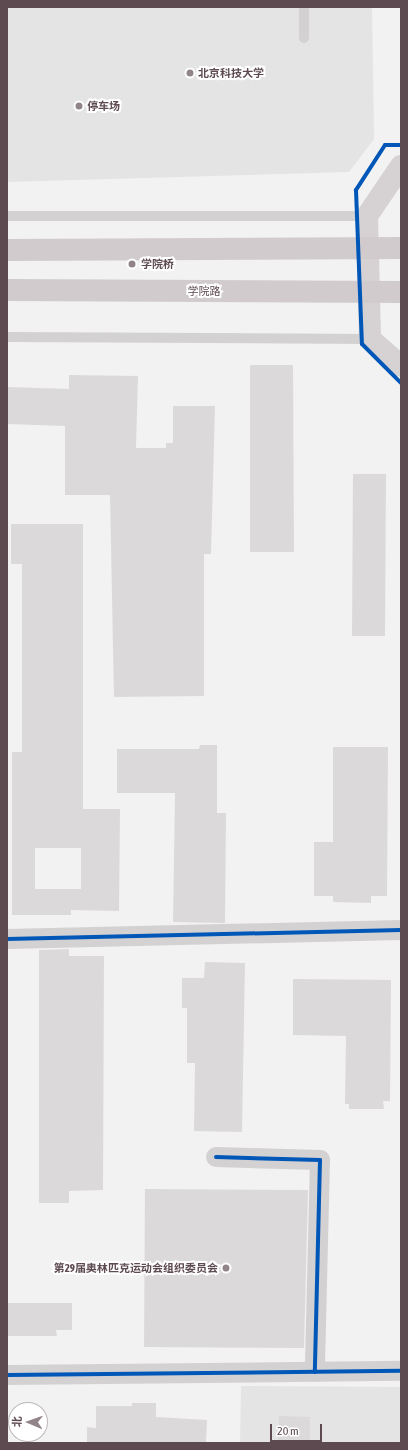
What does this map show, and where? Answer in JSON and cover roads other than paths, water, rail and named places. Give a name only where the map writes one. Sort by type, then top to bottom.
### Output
[{"type":"main road","points":[[7,250],[401,248]]},
{"type":"main road","name":"学院路","points":[[7,290],[401,292]]},
{"type":"street","points":[[401,166],[367,216],[370,339],[401,366]]},
{"type":"street","points":[[7,939],[401,930]]},
{"type":"street","points":[[216,1157],[320,1160],[315,1372]]},
{"type":"street","points":[[7,1376],[401,1371]]},
{"type":"lane","points":[[304,7],[304,38]]},
{"type":"lane","points":[[7,216],[367,216]]},
{"type":"lane","points":[[7,338],[370,339]]},
{"type":"place","name":"北京科技大学","points":[[190,73]]},
{"type":"place","name":"停车场","points":[[79,106]]},
{"type":"place","name":"学院桥","points":[[132,264]]},
{"type":"place","name":"第29届奥林匹克运动会组织委员会","points":[[226,1268]]}]
